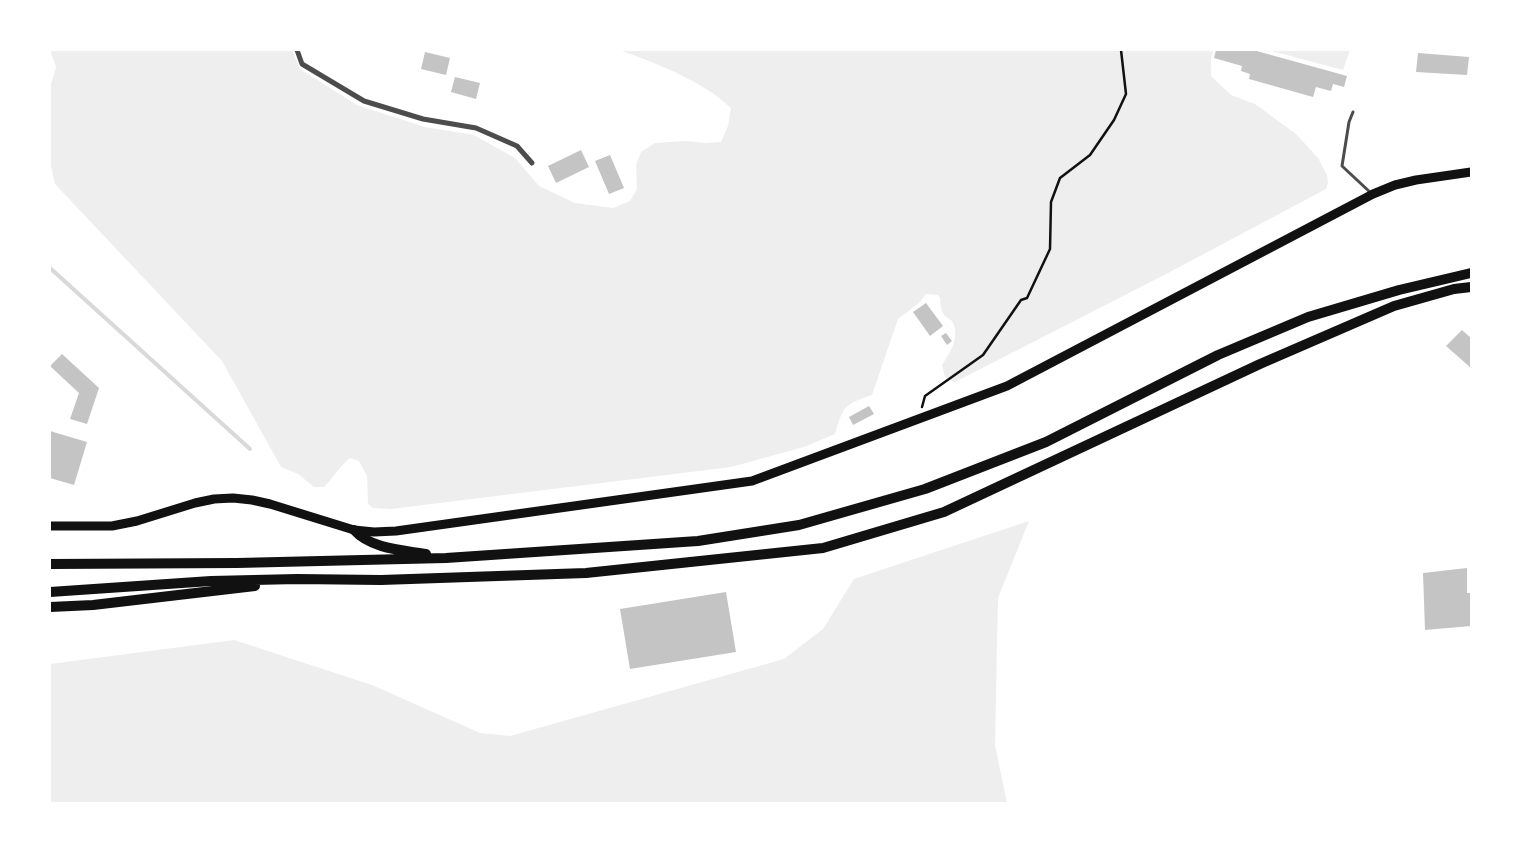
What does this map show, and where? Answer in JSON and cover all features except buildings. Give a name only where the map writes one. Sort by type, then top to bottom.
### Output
[{"type":"highway","points":[[50,564],[237,563],[446,558],[698,541],[799,525],[925,490],[1046,442],[1218,354],[1308,317],[1399,290],[1471,273]]},
{"type":"highway","points":[[50,592],[211,581],[381,580],[586,573],[823,548],[944,512],[1260,364],[1394,306],[1454,289],[1471,287]]},
{"type":"highway","points":[[354,530],[360,537],[377,545],[446,558]]},
{"type":"highway","points":[[50,608],[93,605],[254,586],[297,579]]},
{"type":"main road","points":[[50,526],[112,526],[136,521],[195,503],[233,498],[270,504],[354,530],[396,532],[752,481],[1007,386],[1373,194],[1395,185],[1416,180],[1471,172]]},
{"type":"street","points":[[297,50],[302,64],[364,101],[423,119],[476,128],[517,146],[532,162]]},
{"type":"lane","points":[[1353,112],[1349,122],[1342,166],[1373,194]]},
{"type":"path","points":[[918,418],[925,396],[983,356],[1021,300],[1027,298],[1050,249],[1051,202],[1060,178],[1090,155],[1114,120],[1126,94],[1121,50]]},
{"type":"shaded area","points":[[50,50],[292,50],[300,69],[357,105],[425,127],[474,135],[515,158],[539,186],[575,203],[613,208],[630,201],[637,189],[636,165],[641,152],[655,143],[685,141],[721,142],[728,126],[731,108],[713,93],[685,77],[619,50],[1213,50],[1211,76],[1231,95],[1255,104],[1296,134],[1318,158],[1327,175],[1328,183],[1326,189],[1168,273],[955,382],[945,377],[942,365],[955,338],[954,327],[952,321],[943,312],[938,295],[926,294],[919,303],[898,319],[872,395],[850,404],[846,408],[840,418],[835,434],[804,447],[731,467],[391,509],[373,508],[368,504],[367,476],[359,461],[350,458],[324,487],[314,487],[298,474],[281,467],[222,361],[55,184],[50,162],[50,88],[56,67]]},
{"type":"shaded area","points":[[1268,50],[1350,50],[1343,70]]},
{"type":"shaded area","points":[[1029,521],[998,598],[995,745],[1007,803],[50,803],[50,664],[234,640],[372,685],[480,733],[510,736],[784,659],[823,629],[854,579]]},
{"type":"waterway","points":[[50,268],[250,449]]}]
